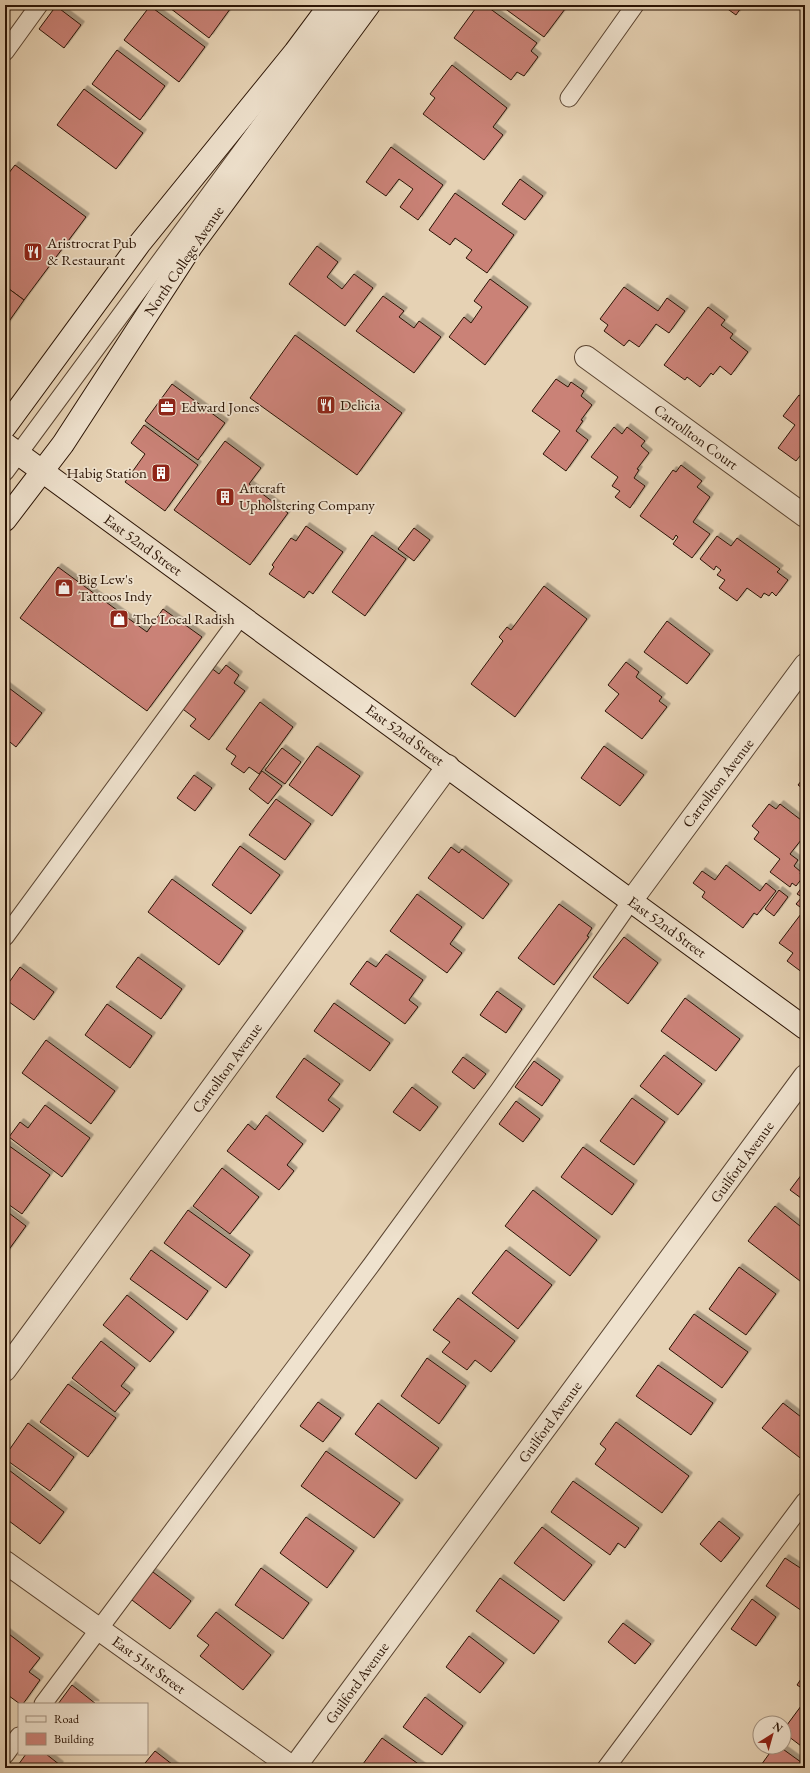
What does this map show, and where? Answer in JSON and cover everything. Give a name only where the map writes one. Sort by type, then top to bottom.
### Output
[{"type":"street","points":[[5,427],[140,243],[295,52],[330,5]]},
{"type":"street","name":"North College Avenue","points":[[5,520],[62,444],[191,247],[369,5]]},
{"type":"street","name":"Carrollton Court","points":[[586,357],[805,516]]},
{"type":"street","name":"East 52nd Street","points":[[12,449],[805,1028]]},
{"type":"street","name":"Carrollton Avenue","points":[[631,901],[805,665]]},
{"type":"street","name":"Carrollton Avenue","points":[[5,1370],[448,766]]},
{"type":"street","name":"Guilford Avenue","points":[[294,1768],[805,1076]]},
{"type":"street","name":"East 51st Street","points":[[5,1562],[294,1768]]},
{"type":"lane","points":[[5,52],[39,5]]},
{"type":"lane","name":"North College Avenue","points":[[5,472],[12,449],[349,5]]},
{"type":"lane","points":[[569,98],[635,5]]},
{"type":"lane","points":[[5,937],[241,616]]},
{"type":"lane","points":[[44,1703],[417,1202],[499,1090],[631,901]]},
{"type":"lane","points":[[606,1768],[805,1500]]},
{"type":"lane","points":[[5,1755],[18,1737]]},
{"type":"building","points":[[166,5],[233,5],[209,38]]},
{"type":"building","points":[[478,5],[485,5],[537,43],[531,51],[538,57],[524,76],[517,72],[511,80],[454,38]]},
{"type":"building","points":[[500,5],[568,5],[544,37]]},
{"type":"building","points":[[722,5],[743,5],[736,15]]},
{"type":"building","points":[[56,6],[81,25],[64,48],[39,29]]},
{"type":"building","points":[[150,6],[205,47],[179,82],[124,40]]},
{"type":"building","points":[[117,50],[165,86],[140,120],[92,84]]},
{"type":"building","points":[[452,65],[507,108],[493,127],[503,135],[484,160],[423,114],[435,98],[430,94]]},
{"type":"building","points":[[84,89],[143,133],[116,169],[57,125]]},
{"type":"building","points":[[391,147],[443,185],[418,220],[400,207],[413,189],[399,179],[386,196],[366,182]]},
{"type":"building","name":"Aristrocrat Pub & Restaurant","points":[[15,165],[86,217],[24,300],[5,286],[5,178]]},
{"type":"building","points":[[520,179],[543,196],[525,220],[502,204]]},
{"type":"building","points":[[455,193],[514,235],[487,273],[466,258],[472,250],[455,238],[450,245],[429,230]]},
{"type":"building","points":[[317,246],[338,262],[327,277],[342,289],[354,274],[373,288],[345,326],[289,284]]},
{"type":"building","points":[[490,279],[528,307],[485,365],[449,337],[464,317],[471,323],[482,307],[474,301]]},
{"type":"building","points":[[5,286],[24,300],[5,327]]},
{"type":"building","points":[[624,287],[658,311],[667,298],[685,311],[669,333],[656,324],[639,347],[629,340],[624,346],[604,331],[608,325],[600,319]]},
{"type":"building","points":[[383,296],[404,311],[399,317],[414,328],[419,321],[441,337],[414,373],[356,331]]},
{"type":"building","points":[[708,307],[725,320],[721,325],[733,334],[730,338],[748,352],[731,375],[720,366],[713,375],[711,373],[700,387],[687,377],[685,380],[664,365]]},
{"type":"building","name":"Delicia","points":[[295,335],[402,413],[357,475],[250,398]]},
{"type":"building","points":[[556,379],[568,387],[571,382],[584,391],[581,396],[592,405],[581,420],[583,421],[576,431],[588,440],[566,471],[543,454],[560,431],[532,411]]},
{"type":"building","points":[[172,384],[225,423],[198,460],[145,421]]},
{"type":"building","points":[[799,395],[805,399],[805,452],[804,451],[796,461],[778,448],[795,425],[783,416]]},
{"type":"building","name":"Habig Station","points":[[144,425],[198,465],[165,511],[125,482],[145,454],[131,443]]},
{"type":"building","points":[[614,427],[622,434],[627,427],[645,441],[641,446],[649,453],[637,469],[639,470],[634,478],[645,486],[630,508],[615,497],[620,491],[612,486],[618,477],[591,457]]},
{"type":"building","name":"Artcraft Upholstering Company","points":[[225,441],[261,468],[249,484],[288,513],[250,565],[174,510]]},
{"type":"building","points":[[681,465],[702,481],[697,487],[710,497],[693,522],[710,534],[692,558],[673,544],[678,537],[676,535],[673,540],[640,516],[673,470],[676,472]]},
{"type":"building","points":[[306,526],[343,552],[313,594],[309,591],[304,598],[269,574],[274,567],[272,565],[291,538],[296,541]]},
{"type":"building","points":[[414,528],[430,540],[414,561],[398,549]]},
{"type":"building","points":[[372,535],[406,559],[365,616],[332,592]]},
{"type":"building","points":[[717,536],[731,546],[737,538],[780,569],[777,572],[788,580],[776,596],[772,592],[769,596],[764,593],[761,598],[747,588],[737,601],[719,588],[725,580],[717,575],[721,570],[716,566],[714,570],[700,559]]},
{"type":"building","points":[[58,567],[147,632],[163,609],[202,637],[147,711],[20,618]]},
{"type":"building","points":[[544,586],[587,619],[515,717],[471,684],[503,641],[499,637],[507,627],[511,630]]},
{"type":"building","points":[[667,621],[710,654],[687,684],[644,652]]},
{"type":"building","points":[[626,662],[639,672],[636,677],[662,697],[659,701],[667,707],[642,739],[605,711],[619,694],[608,685]]},
{"type":"building","points":[[226,665],[239,675],[234,683],[245,691],[209,740],[190,726],[196,719],[180,707],[210,667],[219,674]]},
{"type":"building","points":[[5,685],[42,713],[16,747],[5,738]]},
{"type":"building","points":[[260,702],[293,727],[259,774],[249,767],[244,773],[231,764],[236,756],[226,749]]},
{"type":"building","points":[[317,746],[360,776],[332,816],[289,785]]},
{"type":"building","points":[[604,746],[644,775],[620,806],[581,778]]},
{"type":"building","points":[[282,748],[301,762],[285,784],[265,770]]},
{"type":"building","points":[[262,771],[282,786],[268,804],[249,789]]},
{"type":"building","points":[[194,775],[212,788],[195,811],[177,798]]},
{"type":"building","points":[[805,776],[805,790],[798,785]]},
{"type":"building","points":[[276,799],[311,824],[285,860],[249,835]]},
{"type":"building","points":[[769,804],[776,809],[780,804],[805,823],[805,835],[790,854],[798,860],[794,866],[801,872],[800,874],[803,877],[796,886],[792,883],[790,887],[770,872],[780,859],[754,839],[759,832],[752,826]]},
{"type":"building","points":[[240,846],[280,875],[251,914],[212,885]]},
{"type":"building","points":[[451,847],[459,853],[462,849],[509,884],[483,919],[428,878]]},
{"type":"building","points":[[726,865],[760,891],[766,883],[776,891],[757,915],[754,913],[743,928],[702,897],[705,892],[693,883],[702,871],[715,880]]},
{"type":"building","points":[[172,879],[243,931],[219,965],[148,912]]},
{"type":"building","points":[[805,883],[805,970],[803,973],[787,961],[793,953],[779,943],[804,910],[796,904],[802,897],[797,894]]},
{"type":"building","points":[[779,890],[788,897],[774,916],[765,909]]},
{"type":"building","points":[[417,894],[462,927],[450,944],[462,953],[447,973],[390,931]]},
{"type":"building","points":[[559,904],[592,928],[587,936],[589,937],[554,985],[518,958]]},
{"type":"building","points":[[624,937],[658,963],[628,1004],[593,977]]},
{"type":"building","points":[[386,954],[423,980],[409,1000],[418,1007],[405,1024],[350,984],[367,961],[376,967]]},
{"type":"building","points":[[138,957],[182,989],[161,1019],[116,987]]},
{"type":"building","points":[[20,967],[54,992],[34,1020],[5,999],[5,988]]},
{"type":"building","points":[[497,991],[522,1009],[506,1033],[480,1015]]},
{"type":"building","points":[[685,998],[740,1039],[716,1071],[661,1031]]},
{"type":"building","points":[[334,1003],[390,1043],[370,1071],[314,1031]]},
{"type":"building","points":[[107,1004],[152,1036],[130,1068],[85,1035]]},
{"type":"building","points":[[46,1040],[115,1091],[91,1124],[22,1073]]},
{"type":"building","points":[[664,1055],[702,1084],[678,1115],[640,1086]]},
{"type":"building","points":[[463,1057],[486,1074],[474,1089],[452,1072]]},
{"type":"building","points":[[304,1058],[340,1084],[328,1100],[340,1109],[323,1132],[276,1097]]},
{"type":"building","points":[[534,1061],[560,1080],[542,1106],[515,1087]]},
{"type":"building","points":[[412,1087],[438,1107],[420,1131],[393,1112]]},
{"type":"building","points":[[632,1098],[665,1122],[634,1165],[600,1141]]},
{"type":"building","points":[[516,1101],[540,1119],[523,1142],[499,1124]]},
{"type":"building","points":[[45,1105],[90,1138],[62,1177],[9,1137],[20,1122],[28,1128]]},
{"type":"building","points":[[266,1115],[303,1144],[287,1165],[294,1171],[279,1190],[227,1151],[248,1124],[255,1130]]},
{"type":"building","points":[[5,1143],[50,1175],[22,1214],[5,1202]]},
{"type":"building","points":[[583,1147],[634,1184],[612,1215],[561,1177]]},
{"type":"building","points":[[222,1168],[259,1197],[230,1234],[193,1206]]},
{"type":"building","points":[[805,1170],[805,1201],[790,1190]]},
{"type":"building","points":[[533,1190],[597,1240],[570,1276],[505,1226]]},
{"type":"building","points":[[775,1206],[805,1230],[805,1274],[800,1281],[748,1241]]},
{"type":"building","points":[[5,1210],[26,1226],[5,1255]]},
{"type":"building","points":[[188,1210],[250,1255],[226,1288],[164,1243]]},
{"type":"building","points":[[151,1250],[208,1291],[187,1320],[130,1279]]},
{"type":"building","points":[[506,1250],[552,1285],[518,1329],[472,1293]]},
{"type":"building","points":[[739,1267],[776,1294],[746,1335],[709,1309]]},
{"type":"building","points":[[127,1295],[174,1332],[150,1362],[103,1325]]},
{"type":"building","points":[[458,1298],[515,1341],[491,1372],[475,1360],[467,1370],[442,1352],[450,1342],[433,1330]]},
{"type":"building","points":[[694,1314],[748,1352],[722,1388],[669,1349]]},
{"type":"building","points":[[101,1341],[135,1368],[121,1386],[130,1393],[115,1412],[72,1378]]},
{"type":"building","points":[[427,1358],[466,1386],[439,1424],[401,1396]]},
{"type":"building","points":[[658,1365],[713,1403],[691,1435],[636,1396]]},
{"type":"building","points":[[68,1384],[116,1418],[88,1457],[40,1422]]},
{"type":"building","points":[[318,1402],[341,1418],[323,1442],[300,1426]]},
{"type":"building","points":[[378,1403],[439,1448],[416,1479],[355,1434]]},
{"type":"building","points":[[783,1403],[805,1420],[804,1461],[762,1428]]},
{"type":"building","points":[[616,1422],[689,1476],[662,1513],[595,1464],[606,1449],[600,1444]]},
{"type":"building","points":[[28,1423],[74,1457],[50,1491],[5,1459],[5,1456]]},
{"type":"building","points":[[326,1451],[400,1503],[374,1538],[301,1486]]},
{"type":"building","points":[[5,1467],[64,1512],[40,1544],[5,1518]]},
{"type":"building","points":[[573,1481],[639,1528],[625,1548],[618,1543],[610,1555],[551,1512]]},
{"type":"building","points":[[306,1517],[354,1551],[327,1588],[280,1553]]},
{"type":"building","points":[[719,1521],[740,1538],[721,1562],[700,1544]]},
{"type":"building","points":[[542,1527],[592,1565],[564,1601],[514,1563]]},
{"type":"building","points":[[785,1558],[805,1571],[805,1608],[802,1611],[766,1586]]},
{"type":"building","points":[[261,1568],[309,1603],[283,1639],[235,1605]]},
{"type":"building","points":[[149,1569],[191,1601],[170,1629],[128,1597]]},
{"type":"building","points":[[500,1578],[559,1621],[534,1654],[476,1611]]},
{"type":"building","points":[[752,1599],[776,1617],[756,1646],[731,1629]]},
{"type":"building","points":[[216,1612],[271,1655],[243,1690],[200,1656],[209,1645],[197,1636]]},
{"type":"building","points":[[623,1623],[651,1644],[635,1664],[608,1642]]},
{"type":"building","points":[[5,1631],[40,1658],[29,1672],[40,1680],[24,1703],[19,1703],[5,1693]]},
{"type":"building","points":[[469,1636],[504,1663],[480,1693],[446,1667]]},
{"type":"building","points":[[805,1673],[805,1690],[797,1685]]},
{"type":"building","points":[[72,1685],[95,1703],[59,1703]]},
{"type":"building","points":[[425,1697],[463,1726],[442,1755],[403,1727]]},
{"type":"building","points":[[805,1702],[805,1749],[792,1739],[792,1718]]},
{"type":"building","points":[[382,1738],[424,1768],[360,1768]]},
{"type":"building","points":[[155,1751],[177,1768],[141,1768]]},
{"type":"building","points":[[25,1755],[47,1755],[60,1765],[58,1768],[16,1768]]},
{"type":"building","points":[[768,1755],[791,1755],[805,1765],[805,1768],[759,1768]]},
{"type":"place","name":"Aristrocrat Pub & Restaurant","points":[[33,252]]},
{"type":"place","name":"Delicia","points":[[326,405]]},
{"type":"place","name":"Edward Jones","points":[[167,407]]},
{"type":"place","name":"Habig Station","points":[[161,473]]},
{"type":"place","name":"Artcraft Upholstering Company","points":[[225,497]]},
{"type":"place","name":"Big Lew's Tattoos Indy","points":[[64,588]]},
{"type":"place","name":"The Local Radish","points":[[119,619]]}]
